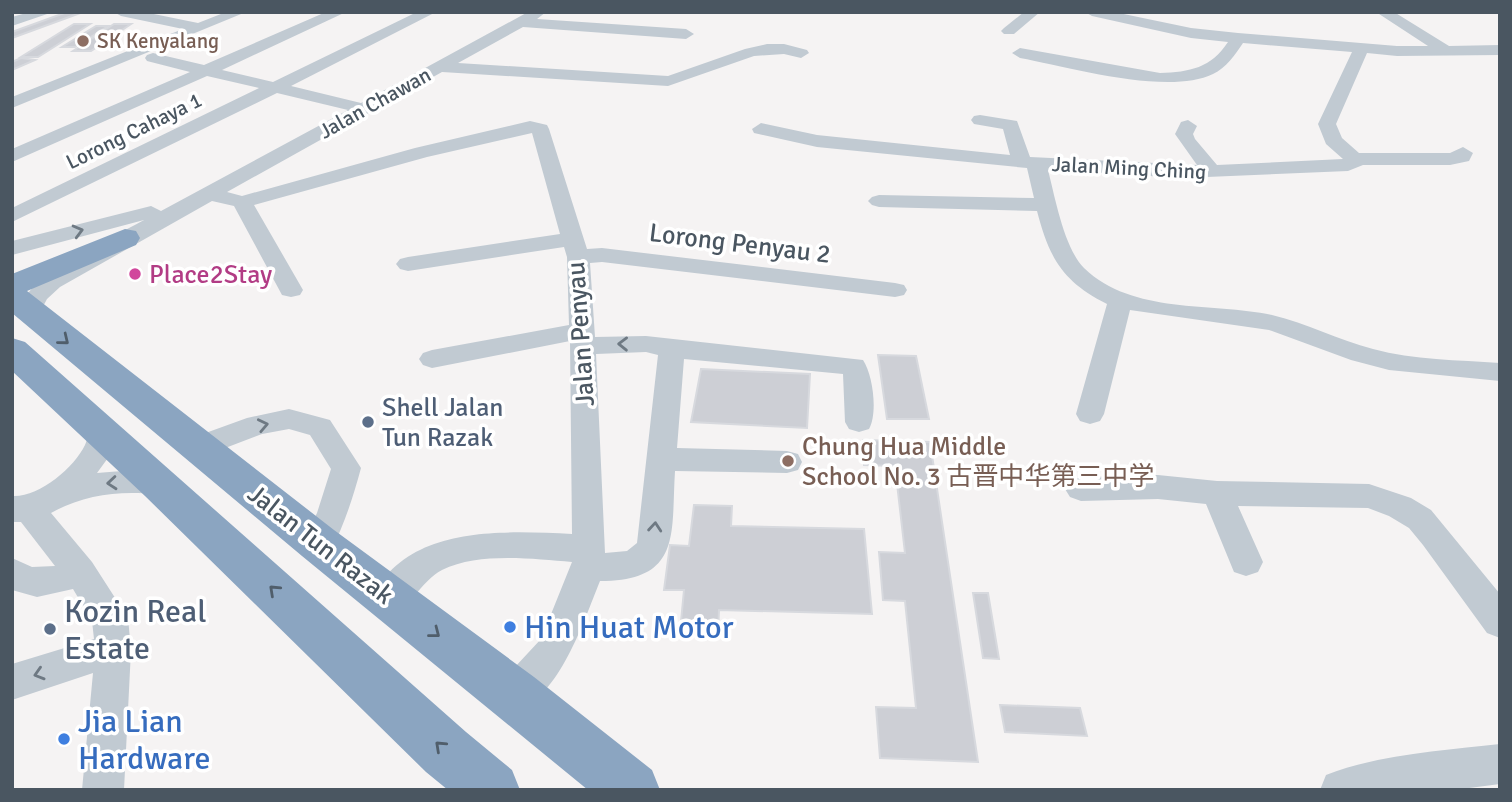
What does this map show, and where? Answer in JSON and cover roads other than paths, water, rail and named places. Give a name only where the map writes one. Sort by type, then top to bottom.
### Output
[{"type":"highway","points":[[133,228],[16,311],[103,432],[436,742],[492,790]]},
{"type":"highway","name":"Jalan Tun Razak","points":[[16,311],[199,447],[632,790]]},
{"type":"street","points":[[12,22],[46,12]]},
{"type":"street","points":[[121,12],[192,31]]},
{"type":"street","points":[[12,103],[239,12]]},
{"type":"street","points":[[12,156],[339,12]]},
{"type":"street","name":"Lorong Cahaya 1","points":[[12,216],[429,12]]},
{"type":"street","name":"Jalan Chawan","points":[[12,248],[133,228],[211,194],[539,12]]},
{"type":"street","points":[[1009,31],[1033,12]]},
{"type":"street","points":[[1382,12],[1447,51]]},
{"type":"street","points":[[1099,18],[1191,33],[1361,49],[1500,50]]},
{"type":"street","points":[[520,22],[686,34]]},
{"type":"street","points":[[1020,53],[1160,78],[1178,78],[1198,76],[1209,71],[1227,55],[1238,38]]},
{"type":"street","points":[[440,67],[668,81],[690,77],[756,50],[790,49],[801,53]]},
{"type":"street","points":[[1354,159],[1334,140],[1327,124],[1361,49]]},
{"type":"street","points":[[153,58],[366,109]]},
{"type":"street","points":[[980,120],[1011,125],[1029,162]]},
{"type":"street","points":[[1188,125],[1184,134],[1186,140],[1213,172]]},
{"type":"street","name":"Jalan Penyau","points":[[211,194],[242,202],[422,152],[534,127],[541,131],[574,248],[583,338],[589,558],[554,650],[515,695]]},
{"type":"street","points":[[761,129],[817,141],[1029,162]]},
{"type":"street","name":"Jalan Ming Ching","points":[[1463,153],[1462,158],[1450,159],[1354,159],[1354,163],[1348,165],[1213,172],[1150,171],[1029,162],[1048,205],[1063,255],[1074,272],[1091,286],[1120,302],[1271,323],[1370,357],[1394,362],[1500,372]]},
{"type":"street","points":[[879,201],[1048,205]]},
{"type":"street","points":[[242,202],[291,290]]},
{"type":"street","name":"Lorong Penyau 2","points":[[408,264],[574,248],[602,255],[895,290]]},
{"type":"street","points":[[1090,414],[1120,302]]},
{"type":"street","points":[[432,359],[583,338],[854,366],[859,422]]},
{"type":"street","points":[[389,598],[417,569],[443,555],[508,546],[633,565],[647,559],[653,546],[672,349]]},
{"type":"street","points":[[199,447],[257,425],[289,419],[320,427],[346,468],[333,513],[318,543]]},
{"type":"street","points":[[64,491],[97,451],[103,432]]},
{"type":"street","points":[[661,459],[787,462]]},
{"type":"street","points":[[103,790],[113,650],[110,618],[80,572],[21,510],[64,491],[108,483],[137,481],[160,484]]},
{"type":"street","points":[[1081,489],[1158,487],[1217,493],[1369,496],[1400,507],[1420,519],[1436,536],[1500,622]]},
{"type":"street","points":[[1217,493],[1245,562]]},
{"type":"street","points":[[12,572],[23,581],[37,584],[58,581],[80,572]]},
{"type":"street","points":[[12,682],[113,650]]},
{"type":"street","points":[[1341,790],[1440,781],[1500,764]]},
{"type":"place","name":"SK Kenyalang","points":[[83,41]]},
{"type":"place","name":"Place2Stay","points":[[135,274]]},
{"type":"place","name":"Shell Jalan Tun Razak","points":[[368,422]]},
{"type":"place","name":"Chung Hua Middle School No. 3 古晋中华第三中学","points":[[788,461]]},
{"type":"place","name":"Hin Huat Motor","points":[[510,627]]},
{"type":"place","name":"Kozin Real Estate","points":[[50,629]]},
{"type":"place","name":"Jia Lian Hardware","points":[[64,739]]}]
